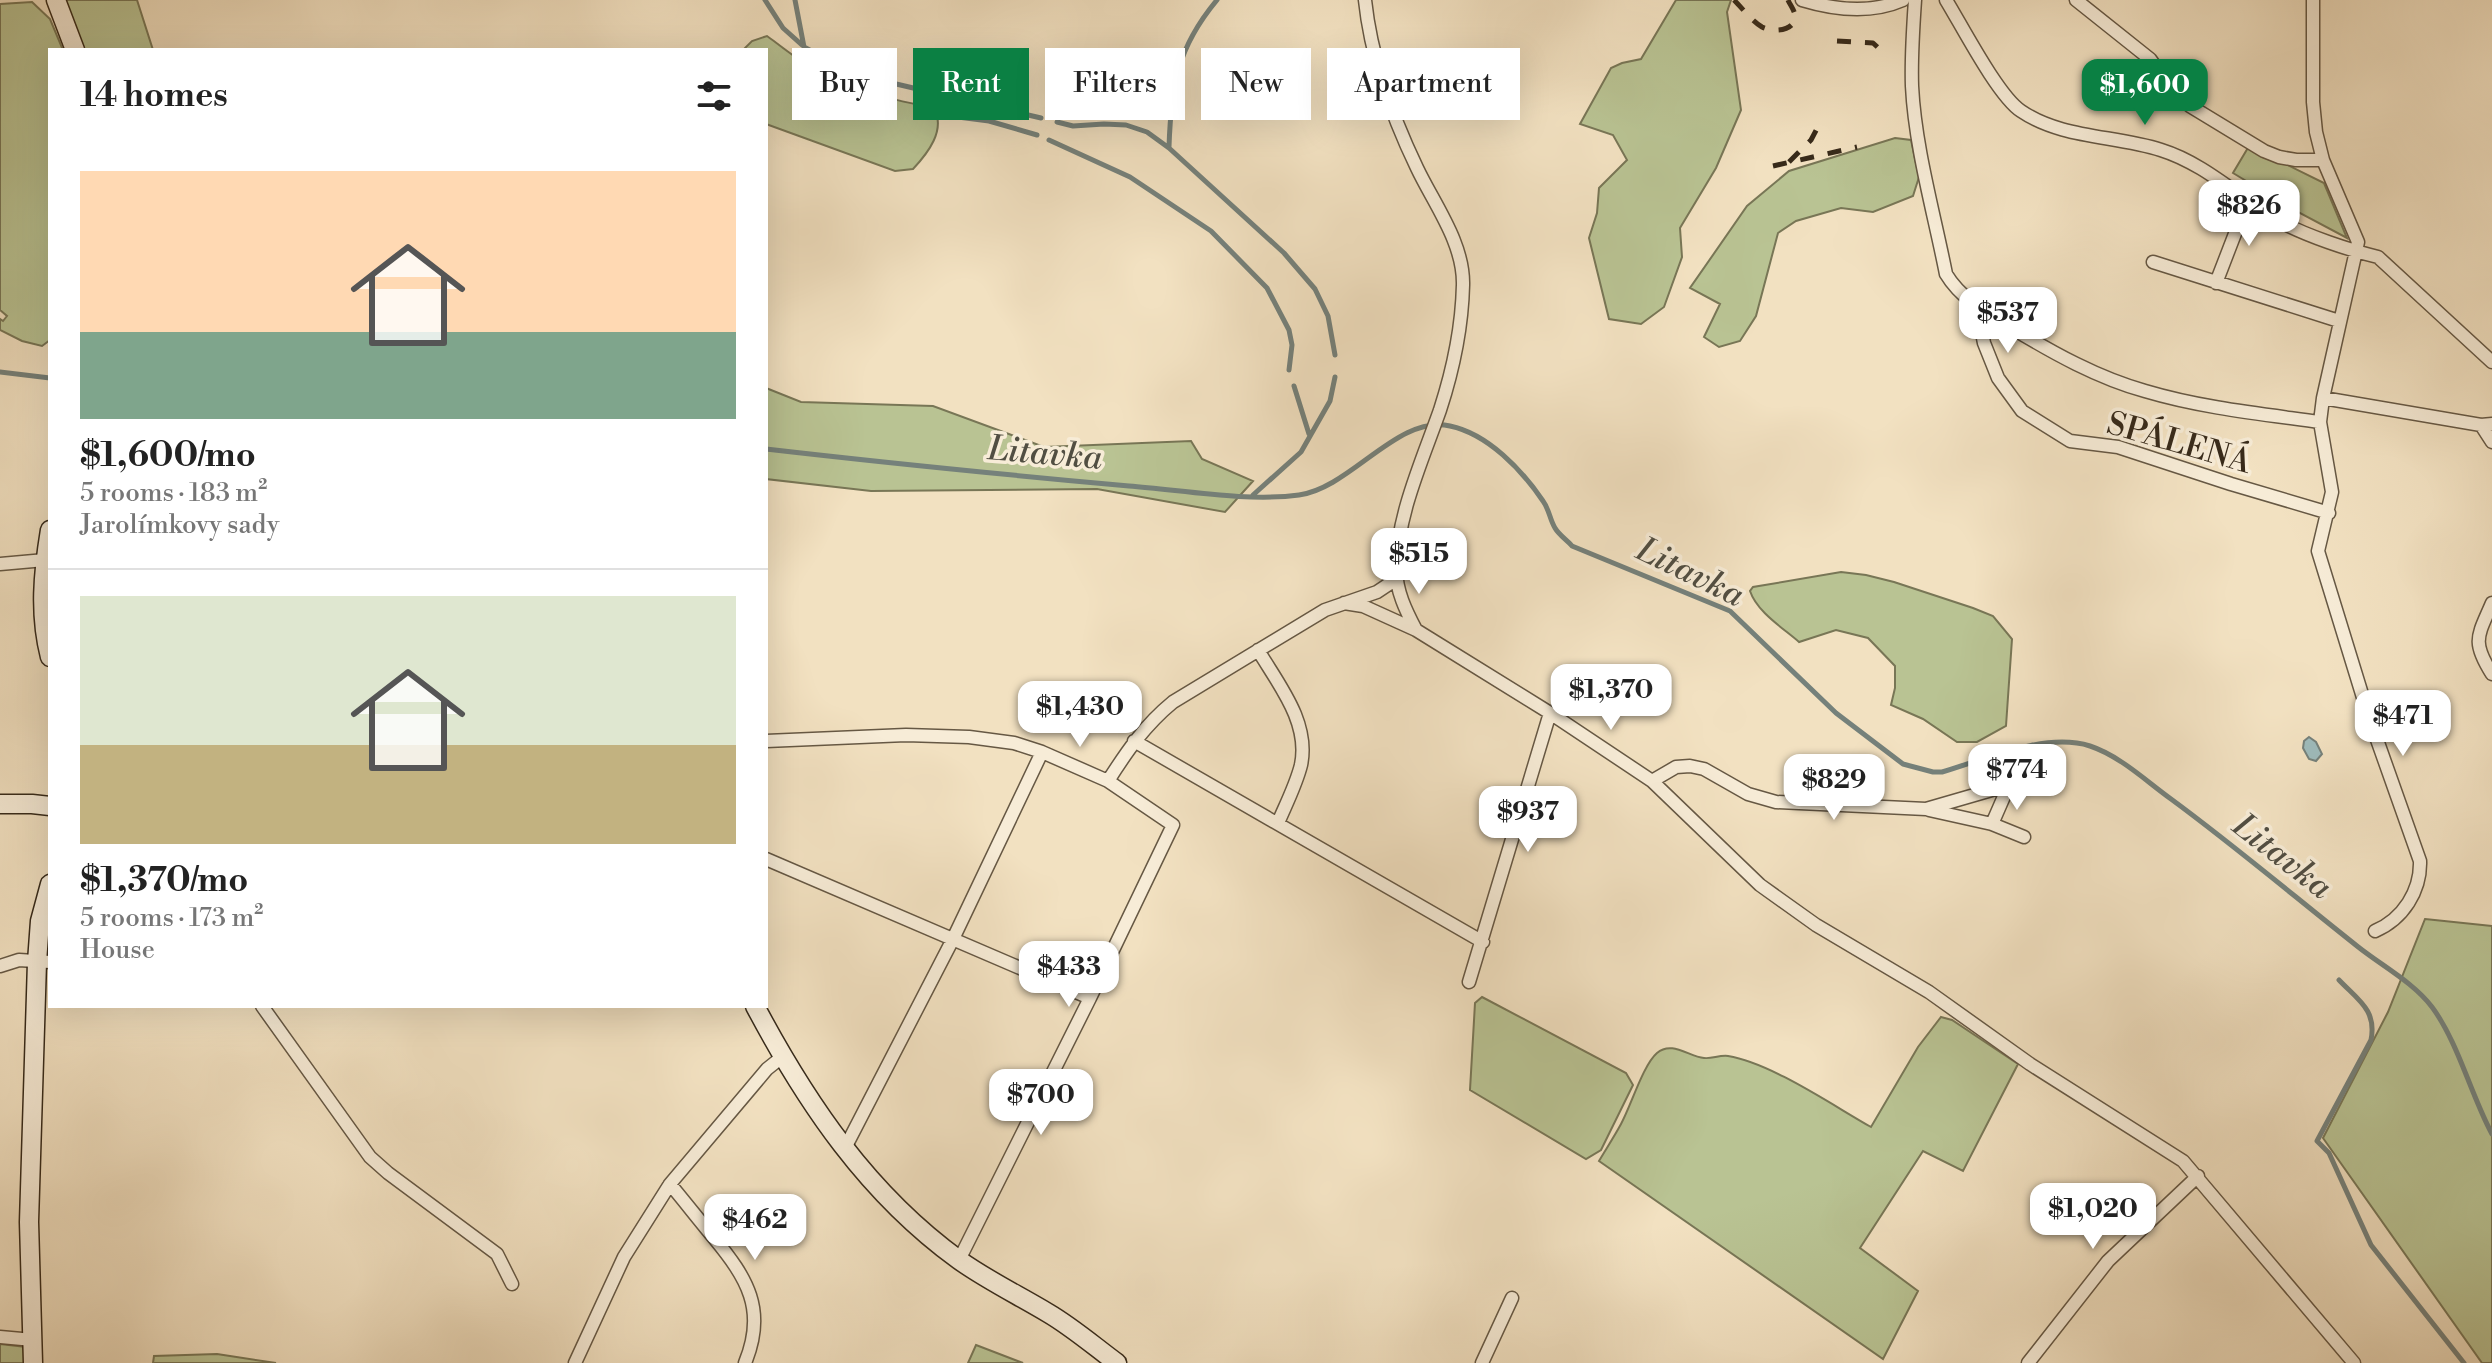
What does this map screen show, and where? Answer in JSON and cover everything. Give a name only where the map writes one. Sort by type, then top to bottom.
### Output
[{"type":"street","points":[[56,0],[74,48]]},
{"type":"street","points":[[1108,781],[1134,741],[1173,702],[1325,610],[1377,592],[1389,584],[1396,570],[1404,517],[1455,357],[1463,281],[1459,255],[1396,117],[1370,32],[1365,0]]},
{"type":"street","points":[[1802,0],[1834,8],[1868,9],[1886,7],[1903,0]]},
{"type":"street","points":[[1915,0],[1912,89],[1946,274],[1952,284],[1977,307],[2065,357],[2143,391],[2196,403],[2320,422]]},
{"type":"street","points":[[1946,0],[1990,72],[2018,109],[2040,122],[2063,130],[2132,142],[2194,163],[2283,223],[2378,257],[2492,362]]},
{"type":"street","points":[[2076,0],[2150,59],[2171,88],[2190,106],[2264,151],[2296,160],[2323,160]]},
{"type":"street","points":[[2313,0],[2316,132],[2323,160],[2358,242],[2323,398],[2320,422],[2332,492],[2318,551],[2369,717],[2420,861],[2420,876],[2411,900],[2375,931]]},
{"type":"street","points":[[2216,283],[2248,200]]},
{"type":"street","points":[[2153,262],[2339,321]]},
{"type":"street","name":"SPÁLENÁ","points":[[1977,307],[1984,343],[1998,378],[2022,411],[2070,441],[2118,447],[2329,513]]},
{"type":"street","points":[[2323,398],[2487,425],[2492,442]]},
{"type":"street","points":[[48,542],[42,619],[48,648]]},
{"type":"street","points":[[0,564],[45,560]]},
{"type":"street","points":[[1396,570],[1402,602],[1416,630]]},
{"type":"street","points":[[1344,603],[1363,606],[1416,630],[1550,713],[1652,781],[1760,885],[1816,925],[1929,992],[2030,1064],[2183,1161],[2354,1363]]},
{"type":"street","points":[[2492,603],[2478,644],[2480,655],[2492,674]]},
{"type":"street","points":[[1258,650],[1297,718],[1302,738],[1301,763],[1278,823]]},
{"type":"street","points":[[1469,982],[1550,713]]},
{"type":"street","points":[[768,741],[906,735],[969,737],[1014,743],[1108,781],[1173,825],[959,1260]]},
{"type":"street","points":[[1134,741],[1483,942]]},
{"type":"street","points":[[844,1150],[953,939],[1042,752]]},
{"type":"street","points":[[1652,781],[1676,767],[1690,766],[1704,769],[1748,794],[1776,802],[1926,809],[1992,824],[2024,837]]},
{"type":"street","points":[[1992,824],[2014,766]]},
{"type":"street","points":[[1926,809],[2009,785]]},
{"type":"street","points":[[0,804],[48,806]]},
{"type":"street","points":[[768,860],[1090,998]]},
{"type":"street","points":[[33,1363],[29,1222],[44,962],[40,921],[48,891]]},
{"type":"street","points":[[0,966],[19,960],[44,962]]},
{"type":"street","points":[[263,1008],[370,1157],[497,1254],[512,1284]]},
{"type":"street","points":[[756,1008],[814,1109],[875,1185],[959,1260],[1062,1322],[1117,1363]]},
{"type":"street","points":[[575,1363],[624,1257],[670,1184],[767,1069],[782,1057]]},
{"type":"street","points":[[2028,1363],[2108,1261],[2198,1176]]},
{"type":"street","points":[[670,1184],[746,1281],[754,1303],[755,1326],[745,1363]]},
{"type":"street","points":[[1482,1363],[1512,1298]]},
{"type":"street","points":[[0,1337],[33,1340]]},
{"type":"green space","points":[[65,0],[137,0],[152,48],[81,48]]},
{"type":"green space","points":[[1676,0],[1731,0],[1727,12],[1741,110],[1716,168],[1680,228],[1682,257],[1664,307],[1641,324],[1609,319],[1589,238],[1597,213],[1599,188],[1627,160],[1613,135],[1580,124],[1611,68],[1641,59]]},
{"type":"green space","points":[[32,2],[50,19],[62,48],[48,48],[48,342],[42,346],[22,341],[0,330],[0,319],[3,321],[7,316],[0,310],[0,4]]},
{"type":"green space","points":[[767,36],[792,54],[792,120],[897,120],[897,99],[913,103],[913,120],[937,120],[934,141],[913,169],[895,171],[768,125],[768,48],[745,48],[752,41]]},
{"type":"green space","points":[[1895,138],[1911,140],[1919,177],[1913,196],[1873,212],[1841,208],[1796,221],[1778,233],[1756,316],[1740,341],[1719,347],[1704,337],[1720,304],[1690,288],[1747,206],[1789,171]]},
{"type":"green space","points":[[2249,146],[2324,183],[2347,238],[2233,173]]},
{"type":"green space","points":[[768,389],[801,402],[933,406],[1044,447],[1191,441],[1202,459],[1253,481],[1225,512],[1097,489],[871,491],[768,479]]},
{"type":"green space","points":[[1841,572],[1894,582],[1993,616],[2012,639],[2006,726],[1977,742],[1957,742],[1923,719],[1891,705],[1895,666],[1868,638],[1836,630],[1799,642],[1764,613],[1750,591],[1753,587]]},
{"type":"green space","points":[[2425,919],[2492,926],[2492,1363],[2482,1363],[2323,1138],[2388,1012]]},
{"type":"green space","points":[[1482,997],[1626,1073],[1633,1085],[1601,1150],[1586,1159],[1470,1090],[1475,1003]]},
{"type":"green space","points":[[1941,1017],[1952,1020],[2018,1064],[1963,1171],[1923,1151],[1860,1248],[1918,1291],[1883,1359],[1599,1161],[1621,1124],[1647,1067],[1663,1049],[1675,1049],[1704,1058],[1728,1056],[1745,1060],[1801,1086],[1871,1127],[1918,1047]]},
{"type":"green space","points":[[0,1344],[26,1347],[27,1363],[0,1363]]},
{"type":"green space","points":[[976,1345],[1023,1363],[968,1363]]},
{"type":"green space","points":[[217,1354],[276,1363],[153,1363],[154,1356]]},
{"type":"water","points":[[2309,737],[2316,742],[2322,754],[2316,761],[2309,759],[2303,748],[2304,741]]},
{"type":"waterway","points":[[765,0],[783,28],[802,45]]},
{"type":"waterway","points":[[795,0],[804,47],[843,68],[892,83],[1041,118]]},
{"type":"waterway","points":[[1169,147],[1179,69],[1193,35],[1217,0]]},
{"type":"waterway","points":[[981,120],[1037,135]]},
{"type":"waterway","points":[[1057,122],[1073,126],[1126,125],[1147,132],[1169,148],[1284,253],[1315,289],[1328,316],[1335,355]]},
{"type":"waterway","points":[[1049,140],[1130,177],[1211,231],[1267,288],[1289,330],[1292,345],[1289,370]]},
{"type":"waterway","name":"Litavka","points":[[0,372],[48,378]]},
{"type":"waterway","points":[[1253,495],[1301,452],[1330,401],[1335,377]]},
{"type":"waterway","points":[[1294,386],[1309,434]]},
{"type":"waterway","name":"Litavka","points":[[768,449],[1214,495],[1279,497],[1318,490],[1412,431],[1431,425],[1464,430],[1491,445],[1525,477],[1547,507],[1557,531],[1572,546],[1730,611],[1836,713],[1903,764],[1942,772],[2016,749],[2054,742],[2090,746],[2122,762],[2424,998],[2449,1036],[2492,1134]]},
{"type":"waterway","points":[[2339,980],[2369,1013],[2371,1040],[2317,1141],[2329,1153],[2371,1245],[2464,1363]]},
{"type":"railway","points":[[1734,0],[1758,24],[1776,30],[1793,23],[1795,13],[1788,0]]},
{"type":"railway","points":[[1837,41],[1873,43],[1884,53]]},
{"type":"railway","points":[[1789,162],[1811,140],[1821,121]]},
{"type":"railway","points":[[1773,166],[1857,147]]}]
